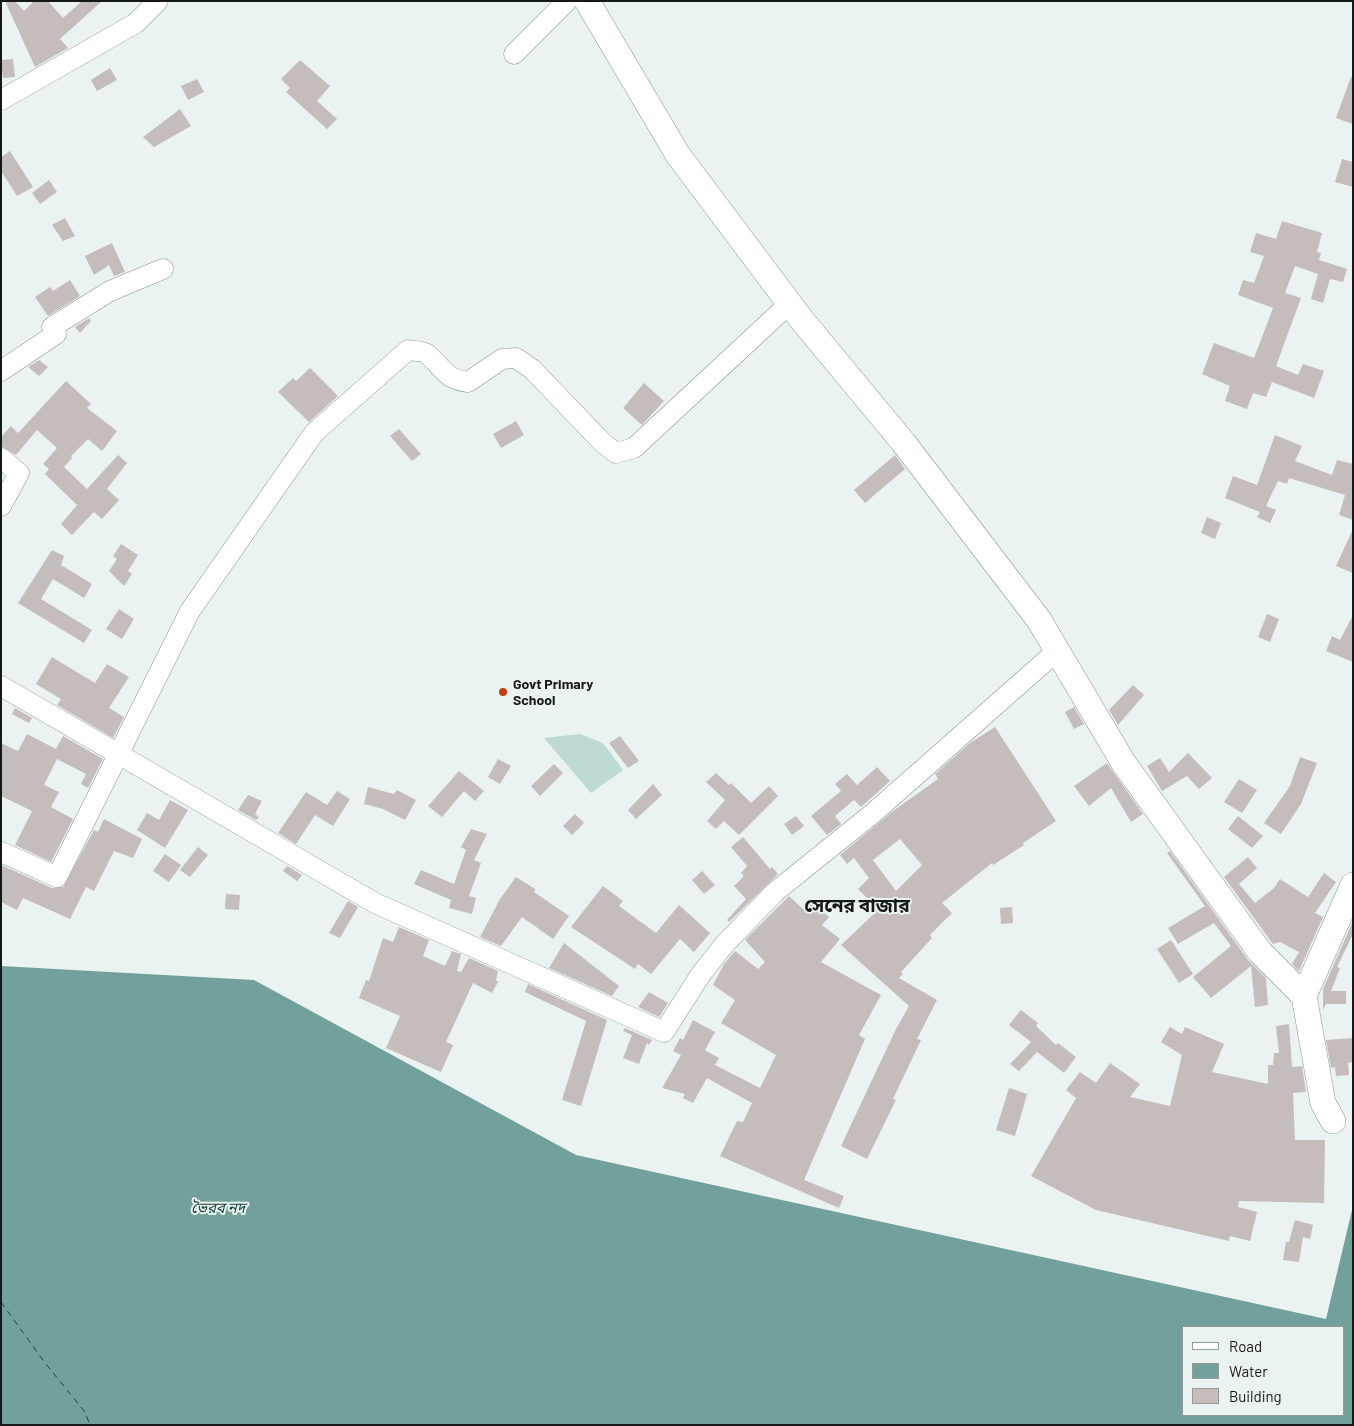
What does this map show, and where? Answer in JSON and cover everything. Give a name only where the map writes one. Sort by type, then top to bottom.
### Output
[{"type":"main road","points":[[587,1],[678,155],[789,304],[903,442],[1039,620],[1129,770],[1260,952],[1304,996]]},
{"type":"main road","points":[[1334,1121],[1323,1103],[1304,996],[1353,886]]},
{"type":"street","points":[[1,100],[136,23],[158,1]]},
{"type":"street","points":[[514,54],[567,1]]},
{"type":"street","points":[[1,371],[56,334],[52,327],[110,291],[163,269]]},
{"type":"street","points":[[1,852],[58,877],[190,611],[314,432],[408,350],[426,353],[442,371],[456,381],[468,382],[502,359],[516,358],[532,369],[603,443],[616,453],[634,448],[789,304]]},
{"type":"street","points":[[1,458],[20,474],[1,506]]},
{"type":"street","points":[[1,686],[374,903],[664,1032],[701,974],[718,952],[775,892],[872,814],[1056,651]]},
{"type":"shaded area","points":[[580,734],[603,743],[623,770],[591,793],[544,738]]},
{"type":"water","name":"ভৈরব নদ","points":[[1,966],[254,980],[576,1155],[1326,1319],[1353,1206],[1353,1425],[1,1425]]},
{"type":"building","points":[[5,1],[15,1],[24,11],[34,1],[48,1],[63,18],[82,1],[102,1],[60,39],[68,48],[35,67]]},
{"type":"building","points":[[13,59],[15,77],[3,78],[1,60]]},
{"type":"building","points":[[300,60],[330,86],[317,101],[337,119],[327,129],[286,92],[290,88],[281,79]]},
{"type":"building","points":[[110,68],[117,80],[97,91],[91,80]]},
{"type":"building","points":[[1351,77],[1353,77],[1353,124],[1336,118]]},
{"type":"building","points":[[197,79],[204,92],[188,100],[181,86]]},
{"type":"building","points":[[180,109],[191,126],[154,147],[143,137]]},
{"type":"building","points":[[10,151],[33,187],[17,196],[1,171],[1,157]]},
{"type":"building","points":[[1342,159],[1353,162],[1353,187],[1335,182]]},
{"type":"building","points":[[49,180],[57,192],[40,204],[32,193]]},
{"type":"building","points":[[65,218],[75,236],[63,241],[52,225]]},
{"type":"building","points":[[1282,221],[1322,233],[1317,252],[1321,253],[1319,260],[1347,269],[1343,282],[1330,279],[1323,303],[1311,299],[1318,274],[1295,266],[1285,293],[1301,298],[1276,366],[1298,375],[1303,364],[1324,371],[1314,398],[1272,382],[1266,397],[1253,393],[1247,409],[1225,401],[1230,386],[1202,374],[1214,343],[1254,358],[1273,308],[1238,295],[1243,280],[1254,283],[1264,256],[1250,252],[1256,233],[1276,239]]},
{"type":"building","points":[[112,243],[125,272],[114,276],[109,265],[94,275],[85,256]]},
{"type":"building","points":[[70,280],[80,296],[48,316],[35,297],[50,287],[53,291]]},
{"type":"building","points":[[89,318],[91,321],[80,333],[75,327]]},
{"type":"building","points":[[39,360],[48,367],[39,376],[28,367]]},
{"type":"building","points":[[310,368],[338,396],[309,422],[278,392],[293,378],[296,381]]},
{"type":"building","points":[[66,381],[91,404],[87,408],[117,431],[102,451],[88,439],[71,456],[72,458],[64,467],[87,489],[118,455],[127,463],[107,489],[119,500],[102,519],[94,512],[72,535],[61,524],[77,505],[45,474],[49,469],[43,464],[57,448],[37,430],[16,455],[1,446],[1,437],[11,426],[18,433]]},
{"type":"building","points":[[644,383],[664,401],[642,425],[623,408]]},
{"type":"building","points":[[516,421],[524,435],[501,448],[493,434]]},
{"type":"building","points":[[399,429],[421,454],[412,461],[390,436]]},
{"type":"building","points":[[1275,435],[1302,446],[1295,461],[1332,475],[1337,460],[1353,464],[1353,520],[1339,515],[1345,495],[1289,478],[1287,484],[1278,481],[1266,506],[1276,510],[1270,523],[1257,517],[1260,512],[1225,498],[1233,476],[1257,485]]},
{"type":"building","points":[[895,455],[905,469],[865,503],[854,490]]},
{"type":"building","points":[[1207,517],[1221,523],[1215,539],[1201,533]]},
{"type":"building","points":[[1353,529],[1353,573],[1336,566]]},
{"type":"building","points":[[121,544],[138,555],[128,571],[132,574],[124,586],[109,571],[117,559],[113,556]]},
{"type":"building","points":[[52,550],[64,556],[61,565],[92,584],[84,598],[53,579],[41,599],[92,630],[84,643],[18,603]]},
{"type":"building","points":[[119,609],[134,619],[122,639],[106,629]]},
{"type":"building","points":[[1267,614],[1279,619],[1270,642],[1258,637]]},
{"type":"building","points":[[1353,615],[1353,662],[1326,651],[1332,636],[1340,640]]},
{"type":"building","points":[[52,657],[95,683],[107,664],[129,677],[109,708],[124,717],[113,738],[57,705],[61,699],[36,684]]},
{"type":"building","points":[[1133,685],[1144,695],[1118,725],[1109,710]]},
{"type":"building","points":[[1074,707],[1084,724],[1074,729],[1065,712]]},
{"type":"building","points":[[15,708],[32,718],[29,723],[12,714]]},
{"type":"building","points":[[995,727],[1056,821],[1023,843],[1024,845],[993,865],[992,863],[942,903],[952,913],[930,935],[932,938],[901,972],[903,974],[899,978],[937,1000],[917,1039],[921,1040],[893,1099],[896,1100],[867,1159],[841,1146],[896,1029],[909,1006],[841,945],[877,911],[875,909],[877,908],[858,889],[869,878],[854,858],[847,864],[840,855],[893,811],[938,779],[935,774],[970,743]],"holes":[[[900,839],[922,865],[896,891],[873,860]]]},
{"type":"building","points":[[27,734],[56,749],[63,736],[103,759],[88,788],[81,784],[86,774],[57,759],[44,785],[59,792],[51,807],[73,819],[51,862],[15,845],[32,811],[1,796],[1,743],[18,751]]},
{"type":"building","points":[[620,736],[639,761],[628,768],[609,743]]},
{"type":"building","points":[[1188,753],[1212,778],[1199,789],[1187,776],[1162,791],[1147,766],[1160,758],[1169,772]]},
{"type":"building","points":[[1300,757],[1317,763],[1301,804],[1281,834],[1264,823],[1290,786]]},
{"type":"building","points":[[498,759],[511,766],[500,784],[488,777]]},
{"type":"building","points":[[1107,763],[1143,814],[1131,822],[1111,788],[1089,806],[1074,786]]},
{"type":"building","points":[[554,764],[563,773],[540,796],[531,786]]},
{"type":"building","points":[[877,767],[890,781],[861,807],[854,800],[835,816],[841,824],[827,835],[811,816],[841,791],[835,784],[847,774],[857,785]]},
{"type":"building","points":[[459,771],[484,791],[475,801],[464,791],[442,817],[428,806]]},
{"type":"building","points":[[716,773],[729,785],[731,783],[751,803],[769,786],[778,796],[739,835],[724,821],[716,829],[707,821],[725,800],[706,782]]},
{"type":"building","points":[[1239,779],[1257,790],[1242,813],[1224,802]]},
{"type":"building","points":[[653,784],[662,795],[636,819],[628,810]]},
{"type":"building","points":[[368,787],[394,794],[397,790],[416,800],[405,820],[383,809],[364,804]]},
{"type":"building","points":[[337,791],[350,799],[333,826],[315,815],[296,844],[278,833],[306,792],[327,805]]},
{"type":"building","points":[[248,795],[262,801],[255,814],[259,817],[256,820],[238,810]]},
{"type":"building","points":[[170,800],[188,810],[165,848],[137,830],[147,813],[159,820]]},
{"type":"building","points":[[575,814],[584,823],[572,835],[563,826]]},
{"type":"building","points":[[796,816],[804,826],[792,835],[784,824]]},
{"type":"building","points":[[1238,816],[1263,836],[1252,848],[1228,829]]},
{"type":"building","points":[[104,819],[142,839],[133,858],[114,851],[94,891],[86,887],[70,919],[23,898],[17,910],[1,902],[1,865],[52,888],[63,887],[94,830],[98,832]]},
{"type":"building","points":[[471,829],[487,834],[474,860],[481,863],[469,896],[476,898],[472,914],[449,908],[451,900],[414,884],[421,870],[454,884],[466,850],[461,847]]},
{"type":"building","points":[[743,837],[770,869],[772,867],[778,874],[729,922],[727,920],[746,899],[734,886],[744,876],[741,873],[747,866],[731,847]]},
{"type":"building","points":[[198,847],[208,855],[190,877],[180,870]]},
{"type":"building","points":[[1170,851],[1248,960],[1266,978],[1268,1005],[1255,1007],[1251,966],[1211,998],[1193,977],[1231,946],[1214,923],[1178,944],[1168,928],[1205,906],[1167,853]]},
{"type":"building","points":[[165,854],[181,865],[169,882],[153,871]]},
{"type":"building","points":[[1248,857],[1257,868],[1239,884],[1255,903],[1274,888],[1280,879],[1308,897],[1324,873],[1336,882],[1315,913],[1323,917],[1299,971],[1292,964],[1299,952],[1280,942],[1273,944],[1224,877]]},
{"type":"building","points":[[287,866],[302,875],[297,881],[283,871]]},
{"type":"building","points":[[702,871],[715,885],[704,894],[692,880]]},
{"type":"building","points":[[516,877],[535,889],[534,892],[569,916],[553,939],[522,917],[501,946],[480,937],[500,899]]},
{"type":"building","points":[[603,886],[623,901],[619,906],[656,933],[679,905],[710,933],[694,952],[680,939],[651,974],[638,964],[635,969],[571,927]]},
{"type":"building","points":[[226,894],[240,895],[239,910],[225,909]]},
{"type":"building","points":[[789,896],[803,909],[810,900],[829,917],[822,925],[840,939],[821,962],[881,995],[859,1035],[865,1039],[804,1180],[844,1196],[839,1208],[720,1156],[737,1121],[743,1122],[752,1103],[707,1078],[693,1103],[683,1098],[685,1094],[662,1088],[681,1055],[673,1051],[680,1038],[683,1040],[693,1020],[715,1032],[705,1050],[719,1058],[715,1065],[760,1088],[776,1055],[721,1023],[735,1000],[713,985],[724,964],[735,951],[758,969],[765,962],[745,940]]},
{"type":"building","points":[[348,901],[358,907],[340,938],[329,933]]},
{"type":"building","points":[[1012,907],[1013,923],[1001,924],[1000,908]]},
{"type":"building","points":[[1353,921],[1353,934],[1337,967],[1340,968],[1331,991],[1346,991],[1346,1004],[1326,1004],[1323,1010],[1323,989]]},
{"type":"building","points":[[399,927],[429,940],[423,956],[445,966],[452,951],[461,954],[457,971],[461,972],[469,958],[498,971],[496,980],[498,982],[492,993],[473,983],[446,1042],[453,1045],[441,1072],[386,1048],[400,1016],[359,998],[366,980],[369,981],[383,938],[393,942]]},
{"type":"building","points":[[1171,940],[1193,974],[1179,983],[1157,949]]},
{"type":"building","points":[[564,943],[619,986],[612,996],[549,968]]},
{"type":"building","points":[[528,984],[607,1020],[581,1106],[562,1100],[586,1021],[525,992]]},
{"type":"building","points":[[649,992],[668,1003],[659,1017],[638,1007]]},
{"type":"building","points":[[1021,1010],[1038,1023],[1036,1026],[1056,1045],[1058,1043],[1076,1057],[1064,1073],[1037,1052],[1019,1071],[1010,1064],[1031,1042],[1009,1025]]},
{"type":"building","points":[[1289,1024],[1292,1067],[1302,1066],[1306,1092],[1293,1093],[1295,1140],[1325,1140],[1324,1203],[1239,1201],[1238,1207],[1257,1212],[1250,1241],[1230,1236],[1229,1241],[1096,1210],[1031,1176],[1076,1098],[1066,1090],[1080,1072],[1096,1083],[1110,1063],[1140,1084],[1130,1097],[1170,1106],[1182,1055],[1161,1042],[1170,1027],[1182,1034],[1185,1027],[1224,1044],[1212,1072],[1268,1084],[1268,1065],[1273,1065],[1274,1053],[1279,1053],[1276,1026]]},
{"type":"building","points":[[625,1028],[652,1040],[649,1045],[647,1043],[639,1064],[623,1058],[632,1035],[623,1031]]},
{"type":"building","points":[[1353,1038],[1353,1062],[1348,1063],[1349,1075],[1336,1076],[1335,1067],[1331,1068],[1326,1040]]},
{"type":"building","points":[[1009,1088],[1027,1094],[1015,1136],[996,1130]]},
{"type":"building","points":[[1295,1220],[1313,1225],[1310,1239],[1303,1237],[1299,1262],[1283,1260],[1286,1242],[1289,1242]]},
{"type":"ferry route","points":[[1,1302],[45,1363],[85,1412],[90,1425]]},
{"type":"place","name":"Govt Primary School","points":[[503,692]]},
{"type":"district","name":"সেনের বাজার","points":[[857,906]]}]
